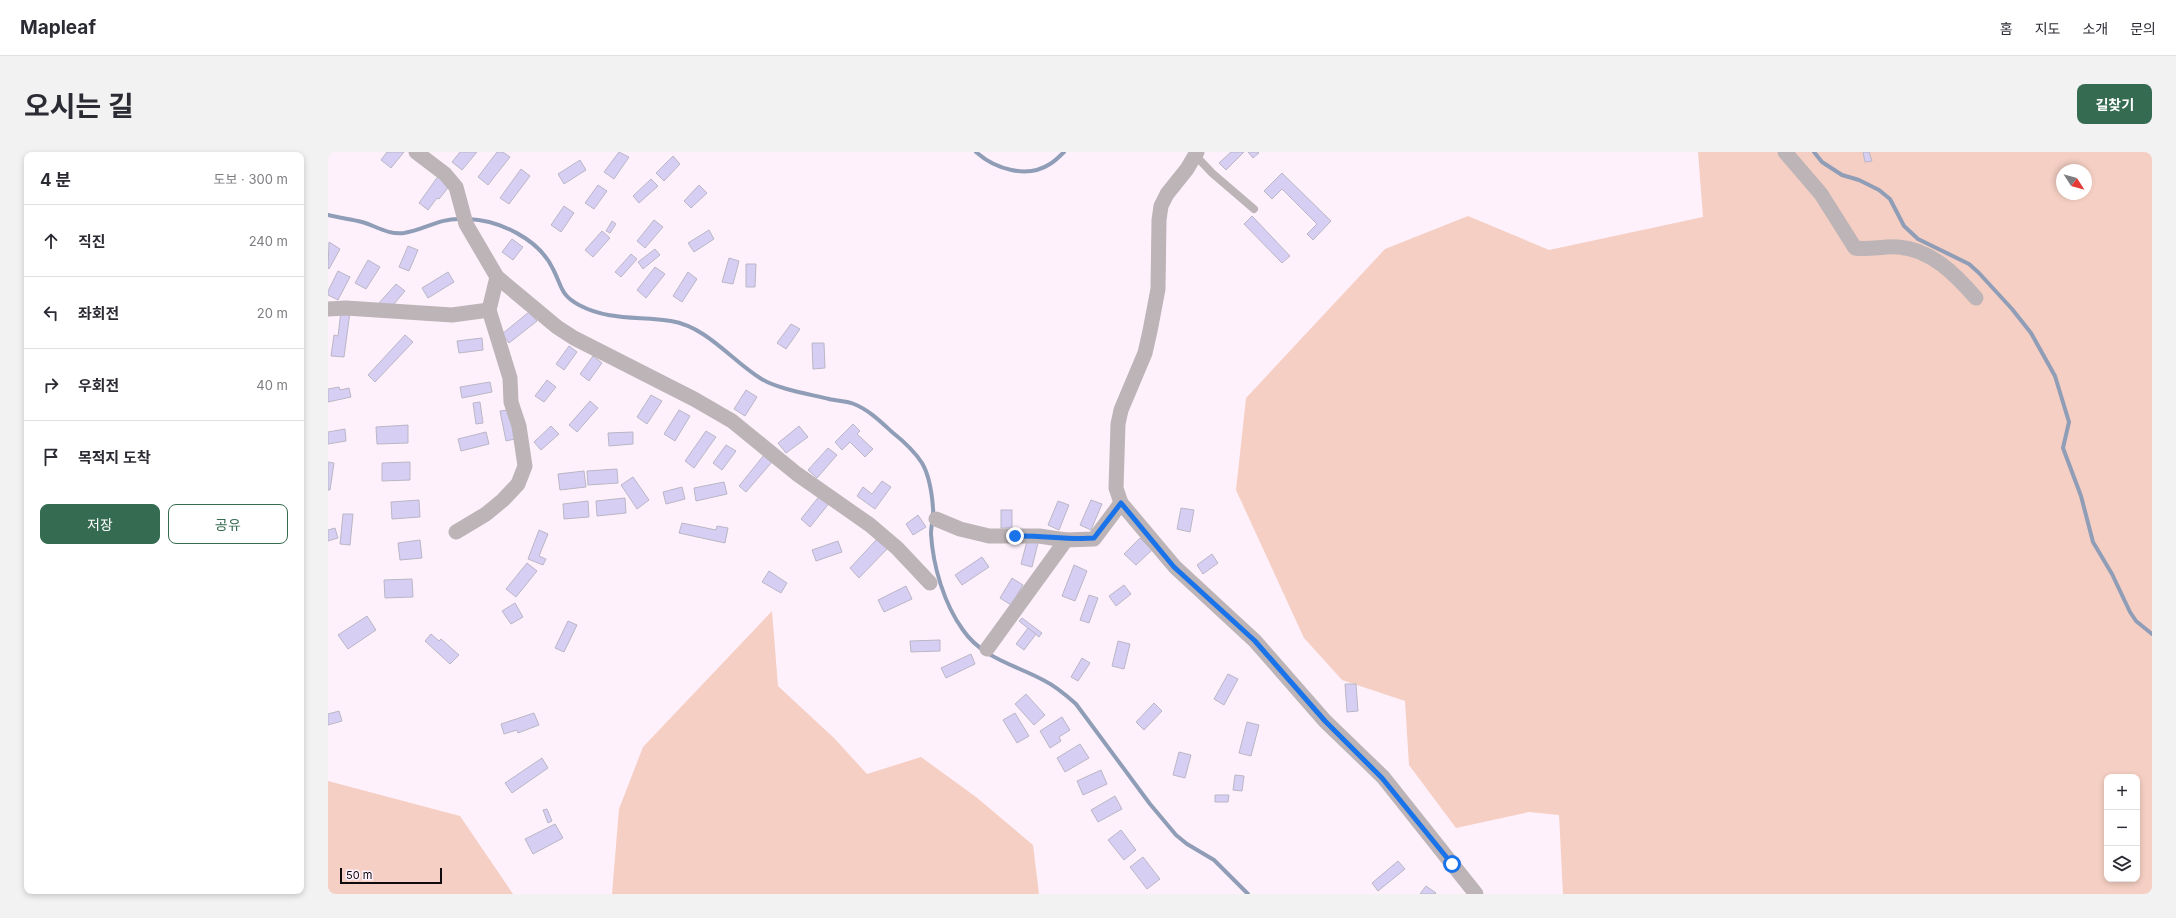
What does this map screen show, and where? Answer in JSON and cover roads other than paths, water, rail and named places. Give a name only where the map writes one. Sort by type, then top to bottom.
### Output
[{"type":"street","points":[[416,152],[451,180],[456,187],[465,218],[498,277],[556,327],[574,338],[694,399],[732,421],[797,474],[870,525],[897,548],[930,583]]},
{"type":"street","points":[[1785,152],[1821,194],[1855,248],[1869,250],[1897,247],[1911,249],[1925,255],[1952,272],[1976,298]]},
{"type":"street","points":[[1196,154],[1175,182],[1161,206],[1158,227],[1158,289],[1150,332],[1145,353],[1121,410],[1118,424],[1116,488],[1121,503],[1174,567],[1255,641],[1325,721],[1382,778],[1476,894]]},
{"type":"street","points":[[456,532],[486,514],[503,500],[518,484],[524,466],[519,426],[511,402],[510,378],[489,310],[498,277]]},
{"type":"street","points":[[328,309],[346,308],[452,315],[489,310]]},
{"type":"street","points":[[936,519],[960,529],[989,536],[1039,536],[1066,540],[1094,538],[1121,503]]},
{"type":"street","points":[[987,649],[1066,540]]},
{"type":"lane","points":[[1196,154],[1254,209]]},
{"type":"waterway","points":[[976,152],[992,163],[1012,170],[1021,171],[1031,171],[1041,168],[1052,163],[1064,152]]},
{"type":"waterway","points":[[1814,152],[1822,162],[1842,175],[1859,180],[1879,190],[1890,199],[1904,226],[1918,239],[1969,264],[2012,309],[2031,333],[2055,376],[2069,422],[2063,448],[2081,496],[2093,542],[2112,574],[2130,612],[2136,621],[2152,634]]},
{"type":"waterway","points":[[328,215],[362,222],[393,233],[404,233],[446,220],[461,219]]},
{"type":"waterway","points":[[468,219],[480,220],[505,227],[528,240],[547,258],[562,290],[568,298],[579,305],[602,314],[613,316],[671,321],[684,324],[707,337],[749,371],[767,382],[793,391],[851,403],[870,413],[879,420],[904,442],[922,463],[928,479],[932,497],[933,511],[931,534],[937,572],[950,609],[963,630],[971,640],[990,655],[1049,683],[1076,704],[1150,804],[1176,835],[1187,844],[1214,860],[1248,894]]}]
